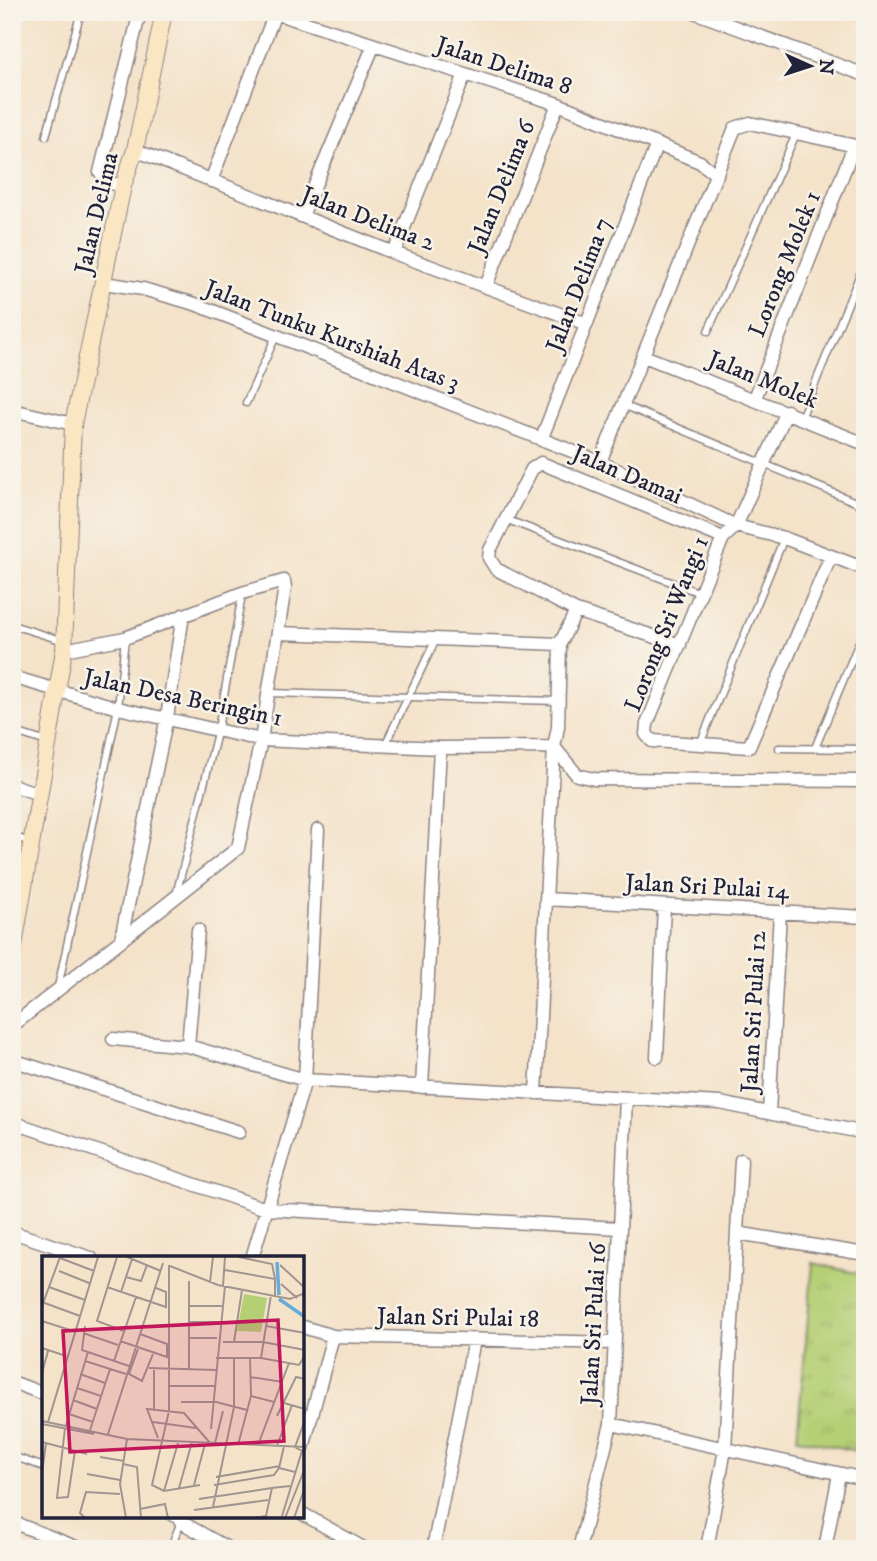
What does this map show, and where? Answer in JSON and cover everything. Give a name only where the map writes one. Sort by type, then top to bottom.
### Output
[{"type":"main road","name":"Jalan Delima","points":[[13,947],[18,888],[32,843],[64,646],[74,424],[123,186],[135,150],[164,12]]},
{"type":"street","points":[[123,186],[111,183],[100,172],[140,12]]},
{"type":"street","points":[[694,12],[865,75]]},
{"type":"street","points":[[211,181],[274,13]]},
{"type":"street","name":"Jalan Delima 8","points":[[274,13],[373,47],[558,104],[700,162],[717,175]]},
{"type":"street","points":[[302,216],[373,47]]},
{"type":"street","points":[[394,253],[465,74]]},
{"type":"street","name":"Jalan Delima 6","points":[[485,286],[558,104]]},
{"type":"street","points":[[600,462],[735,128],[742,123],[798,131],[859,147]]},
{"type":"street","name":"Jalan Delima 7","points":[[541,440],[657,144]]},
{"type":"street","name":"Lorong Molek 1","points":[[755,398],[859,147]]},
{"type":"street","name":"Jalan Delima 2","points":[[135,150],[394,253],[587,324]]},
{"type":"street","name":"Jalan Tunku Kurshiah Atas 3","points":[[104,283],[143,289],[195,304],[600,462],[736,526],[784,538],[865,569]]},
{"type":"street","name":"Jalan Molek","points":[[644,356],[755,398],[862,443]]},
{"type":"street","points":[[12,410],[74,424]]},
{"type":"street","points":[[736,526],[787,411]]},
{"type":"street","points":[[862,443],[865,428]]},
{"type":"street","name":"Jalan Damai","points":[[680,645],[576,611],[491,564],[490,550],[532,469],[541,463],[723,538]]},
{"type":"street","name":"Lorong Sri Wangi 1","points":[[700,744],[652,741],[646,734],[647,724],[723,538],[736,526]]},
{"type":"street","points":[[700,744],[749,747],[831,556]]},
{"type":"street","points":[[12,1026],[238,848],[261,740],[279,633],[284,581],[242,593],[125,638],[64,646]]},
{"type":"street","points":[[536,1093],[554,747],[558,727],[559,644],[576,611]]},
{"type":"street","points":[[121,939],[167,717],[183,615]]},
{"type":"street","points":[[279,633],[559,644]]},
{"type":"street","name":"Jalan Desa Beringin 1","points":[[12,677],[118,708],[261,740],[440,748],[554,747]]},
{"type":"street","points":[[554,747],[577,775],[594,779],[865,781]]},
{"type":"street","points":[[422,1087],[440,748]]},
{"type":"street","points":[[12,785],[39,794]]},
{"type":"street","points":[[253,1256],[305,1080],[318,830]]},
{"type":"street","name":"Jalan Sri Pulai 14","points":[[547,899],[865,917]]},
{"type":"street","points":[[657,1057],[664,906]]},
{"type":"street","name":"Jalan Sri Pulai 12","points":[[769,1113],[780,912]]},
{"type":"street","points":[[188,1045],[198,930]]},
{"type":"street","points":[[113,1039],[188,1045],[305,1080],[719,1103],[865,1133]]},
{"type":"street","points":[[12,1060],[239,1132]]},
{"type":"street","name":"Jalan Sri Pulai 16","points":[[579,1549],[611,1424],[626,1098]]},
{"type":"street","points":[[12,1122],[266,1209],[620,1228]]},
{"type":"street","points":[[707,1549],[725,1449],[741,1160]]},
{"type":"street","points":[[12,1232],[85,1256]]},
{"type":"street","points":[[737,1233],[865,1254]]},
{"type":"street","name":"Jalan Sri Pulai 18","points":[[304,1327],[333,1336],[614,1343]]},
{"type":"street","points":[[304,1444],[333,1336]]},
{"type":"street","points":[[433,1549],[474,1339]]},
{"type":"street","points":[[12,1382],[42,1393]]},
{"type":"street","points":[[611,1424],[865,1479]]},
{"type":"street","points":[[825,1549],[839,1474]]},
{"type":"street","points":[[304,1515],[365,1549]]},
{"type":"street","points":[[175,1520],[229,1549]]},
{"type":"street","points":[[12,1522],[81,1549]]},
{"type":"lane","points":[[46,136],[81,12]]},
{"type":"lane","points":[[708,331],[798,131]]},
{"type":"lane","points":[[801,418],[865,262]]},
{"type":"lane","points":[[246,403],[276,336]]},
{"type":"lane","points":[[623,405],[865,506]]},
{"type":"lane","points":[[505,519],[702,594]]},
{"type":"lane","points":[[700,744],[784,538]]},
{"type":"lane","points":[[176,896],[218,729],[242,593]]},
{"type":"lane","points":[[12,625],[64,646]]},
{"type":"lane","points":[[815,748],[865,628]]},
{"type":"lane","points":[[57,991],[118,708],[125,638]]},
{"type":"lane","points":[[385,746],[436,639]]},
{"type":"lane","points":[[269,693],[558,701]]},
{"type":"lane","points":[[12,731],[49,743]]},
{"type":"lane","points":[[779,748],[865,749]]},
{"type":"lane","points":[[12,836],[32,843]]},
{"type":"lane","points":[[12,1455],[42,1466]]},
{"type":"lane","points":[[170,1549],[175,1520]]},
{"type":"green space","points":[[813,1263],[865,1275],[865,1453],[797,1438]]}]
